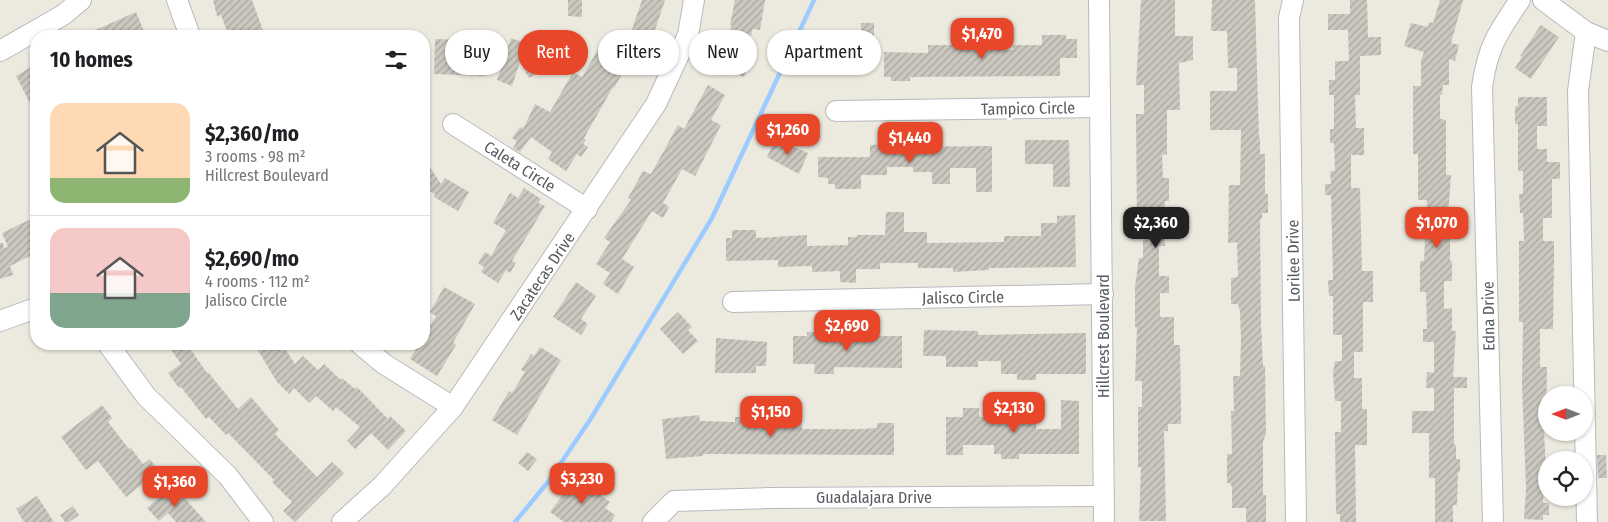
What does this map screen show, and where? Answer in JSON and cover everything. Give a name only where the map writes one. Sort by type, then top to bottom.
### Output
[{"type":"street","points":[[0,51],[61,8],[81,0]]},
{"type":"street","points":[[177,0],[188,30]]},
{"type":"street","name":"Zacatecas Drive","points":[[342,522],[382,486],[453,407],[587,209],[656,104],[688,35],[694,0]]},
{"type":"street","name":"Hillcrest Boulevard","points":[[1099,0],[1104,522]]},
{"type":"street","name":"Lorilee Drive","points":[[1293,0],[1290,18],[1296,522]]},
{"type":"street","name":"Edna Drive","points":[[1493,522],[1482,88],[1486,62],[1495,37],[1520,0]]},
{"type":"street","points":[[1543,0],[1586,32],[1608,42]]},
{"type":"street","points":[[1586,32],[1578,91],[1587,522]]},
{"type":"street","name":"Tampico Circle","points":[[836,111],[1099,106]]},
{"type":"street","name":"Caleta Circle","points":[[453,124],[587,209]]},
{"type":"street","name":"Jalisco Circle","points":[[733,302],[1103,294]]},
{"type":"street","points":[[0,321],[30,310]]},
{"type":"street","points":[[112,350],[146,396],[228,476],[263,522]]},
{"type":"street","points":[[367,350],[384,364],[453,407]]},
{"type":"street","name":"Guadalajara Drive","points":[[653,522],[674,501],[769,498],[1103,496]]},
{"type":"building","points":[[213,0],[252,0],[263,30],[227,30],[221,15],[217,16]]},
{"type":"building","points":[[568,0],[582,0],[582,17],[568,16]]},
{"type":"building","points":[[642,0],[665,0],[655,30],[632,30]]},
{"type":"building","points":[[735,0],[765,0],[760,30],[730,30],[732,25],[730,25]]},
{"type":"building","points":[[1141,0],[1175,0],[1175,36],[1193,36],[1193,60],[1179,63],[1180,110],[1167,110],[1167,154],[1162,155],[1163,178],[1169,178],[1169,201],[1165,201],[1165,246],[1159,246],[1159,276],[1169,276],[1169,293],[1160,293],[1160,317],[1174,317],[1174,345],[1180,345],[1181,408],[1181,424],[1168,424],[1168,431],[1164,431],[1166,521],[1139,521],[1141,467],[1138,467],[1138,407],[1142,407],[1142,381],[1135,381],[1137,327],[1135,327],[1135,286],[1139,258],[1143,258],[1143,224],[1137,224],[1136,114],[1144,114],[1144,85],[1136,85]]},
{"type":"building","points":[[1212,0],[1255,0],[1260,154],[1265,154],[1265,194],[1268,194],[1268,213],[1262,213],[1262,219],[1260,219],[1261,323],[1263,366],[1265,366],[1266,434],[1263,441],[1263,495],[1266,495],[1266,522],[1246,522],[1246,508],[1232,508],[1232,487],[1230,483],[1227,483],[1227,454],[1232,454],[1231,411],[1234,411],[1233,376],[1240,376],[1241,340],[1240,311],[1238,304],[1231,304],[1231,278],[1238,277],[1237,242],[1228,243],[1229,185],[1240,185],[1241,130],[1210,130],[1210,91],[1237,91],[1237,68],[1228,68],[1227,31],[1211,31]]},
{"type":"building","points":[[1350,0],[1367,0],[1368,37],[1381,37],[1381,55],[1360,56],[1360,95],[1355,95],[1356,128],[1364,128],[1364,155],[1351,155],[1351,188],[1360,188],[1362,271],[1373,271],[1373,302],[1363,302],[1363,352],[1354,352],[1354,378],[1362,378],[1362,409],[1367,409],[1367,445],[1355,445],[1356,522],[1340,522],[1340,514],[1336,514],[1335,432],[1341,432],[1341,401],[1335,401],[1333,373],[1335,361],[1342,361],[1342,335],[1333,335],[1333,296],[1329,296],[1328,280],[1333,280],[1331,195],[1325,195],[1325,184],[1331,184],[1330,171],[1335,171],[1334,143],[1330,143],[1330,129],[1334,129],[1334,95],[1329,95],[1329,80],[1335,80],[1335,61],[1349,61],[1348,30],[1328,30],[1328,14],[1350,14]]},
{"type":"building","points":[[1440,0],[1463,0],[1451,43],[1459,45],[1455,61],[1449,59],[1449,85],[1443,85],[1442,95],[1440,95],[1440,119],[1446,120],[1446,175],[1451,175],[1447,231],[1450,231],[1452,281],[1444,281],[1444,309],[1452,308],[1452,331],[1456,331],[1453,377],[1467,377],[1467,388],[1454,388],[1454,445],[1456,445],[1456,459],[1460,459],[1460,472],[1458,472],[1457,505],[1453,505],[1453,522],[1435,522],[1435,478],[1429,478],[1429,433],[1412,433],[1412,411],[1434,411],[1434,388],[1426,388],[1427,372],[1434,373],[1434,342],[1423,342],[1423,329],[1427,329],[1426,292],[1420,292],[1420,261],[1424,261],[1427,200],[1418,200],[1418,154],[1413,154],[1413,86],[1421,86],[1421,61],[1424,52],[1404,46],[1411,23],[1428,27],[1429,22],[1433,23]]},
{"type":"building","points":[[136,12],[144,30],[96,30]]},
{"type":"building","points":[[861,23],[874,23],[874,30],[861,30]]},
{"type":"building","points":[[1541,25],[1559,37],[1531,79],[1515,68],[1522,57],[1520,56]]},
{"type":"building","points":[[975,35],[990,35],[990,50],[1013,50],[1013,45],[1042,45],[1042,35],[1066,35],[1066,39],[1077,39],[1077,58],[1060,58],[1060,76],[910,77],[910,81],[891,81],[891,77],[884,77],[884,52],[928,53],[928,45],[975,45]]},
{"type":"building","points":[[511,38],[518,41],[518,68],[512,86],[497,80],[499,75],[508,75],[508,47]]},
{"type":"building","points":[[435,39],[445,39],[445,74],[434,74]]},
{"type":"building","points":[[598,49],[598,75],[622,75],[584,138],[586,140],[583,144],[588,147],[581,157],[577,154],[566,171],[548,159],[552,152],[531,137],[520,152],[513,148],[517,141],[512,138],[520,127],[523,129],[535,104],[550,112],[571,75],[582,77],[583,75],[588,75],[588,67]]},
{"type":"building","points":[[30,68],[30,103],[16,76]]},
{"type":"building","points":[[708,85],[725,95],[711,120],[721,125],[695,176],[682,169],[663,203],[669,207],[663,218],[652,211],[622,259],[634,267],[618,294],[603,284],[610,273],[596,264],[610,242],[604,238],[631,200],[628,198],[643,171],[651,174],[678,125],[684,129]]},
{"type":"building","points":[[1518,97],[1547,97],[1547,126],[1537,126],[1537,149],[1547,149],[1547,162],[1560,162],[1560,179],[1552,179],[1552,218],[1543,218],[1543,241],[1554,241],[1554,260],[1553,329],[1540,329],[1540,367],[1547,367],[1547,386],[1538,386],[1538,441],[1545,441],[1545,451],[1538,451],[1538,506],[1549,506],[1549,515],[1543,515],[1543,520],[1524,519],[1526,489],[1522,384],[1523,322],[1519,322],[1519,241],[1524,241],[1523,213],[1520,213],[1519,194],[1523,194],[1523,171],[1518,171],[1518,124],[1515,124],[1515,106],[1518,106]]},
{"type":"building","points":[[775,139],[808,153],[799,174],[767,157]]},
{"type":"building","points":[[1025,140],[1069,140],[1070,187],[1053,187],[1053,164],[1025,164]]},
{"type":"building","points":[[890,144],[890,147],[992,146],[992,192],[976,192],[976,168],[950,168],[950,184],[932,184],[932,172],[913,172],[913,167],[887,167],[887,175],[861,175],[861,189],[835,189],[835,184],[828,184],[828,178],[818,177],[818,157],[870,157],[870,145]]},
{"type":"building","points":[[430,167],[441,184],[445,178],[469,192],[458,211],[434,197],[435,194],[430,191]]},
{"type":"building","points":[[524,188],[541,199],[538,203],[545,206],[512,261],[516,263],[510,273],[506,270],[498,283],[481,272],[484,267],[478,263],[485,252],[491,256],[506,230],[493,223],[510,193],[518,198]]},
{"type":"building","points":[[886,212],[904,212],[904,232],[927,232],[927,243],[1004,242],[1004,236],[1041,236],[1041,223],[1057,223],[1057,216],[1075,215],[1076,267],[989,268],[989,270],[953,272],[953,268],[918,268],[918,263],[880,263],[880,269],[856,269],[856,283],[840,282],[840,271],[812,272],[812,266],[778,267],[778,260],[726,261],[726,238],[732,238],[732,230],[756,230],[756,238],[807,235],[807,246],[848,245],[848,237],[857,237],[857,235],[885,235]]},
{"type":"building","points":[[30,219],[30,256],[10,266],[13,275],[0,279],[0,243],[3,243],[4,248],[8,247],[2,233]]},
{"type":"building","points":[[576,282],[596,296],[581,319],[588,324],[581,335],[553,317]]},
{"type":"building","points":[[444,287],[475,304],[453,343],[456,345],[437,376],[410,359],[415,350],[430,350],[430,326],[436,316],[430,312]]},
{"type":"building","points":[[678,312],[692,327],[688,330],[698,341],[683,354],[660,329]]},
{"type":"building","points":[[924,330],[978,331],[978,335],[1086,333],[1086,374],[1036,374],[1036,380],[1017,380],[1017,374],[1001,374],[1001,361],[978,361],[978,367],[946,367],[946,356],[923,356]]},
{"type":"building","points":[[807,332],[820,332],[820,336],[902,336],[902,368],[834,367],[834,374],[814,374],[815,364],[793,364],[793,336],[807,336]]},
{"type":"building","points":[[716,338],[767,342],[766,366],[756,366],[756,373],[715,373]]},
{"type":"building","points":[[540,347],[561,360],[517,435],[492,420],[509,391],[512,393],[525,372],[521,370],[531,354],[534,356]]},
{"type":"building","points":[[171,350],[191,350],[207,373],[238,409],[251,397],[279,430],[275,434],[317,477],[332,462],[344,473],[295,522],[283,511],[292,502],[272,482],[274,480],[228,433],[226,435],[209,417],[206,419],[168,373],[181,364]]},
{"type":"building","points":[[258,350],[286,350],[295,364],[303,356],[318,370],[324,364],[341,380],[342,378],[355,389],[357,387],[388,419],[390,416],[406,431],[388,450],[371,433],[355,449],[347,441],[360,427],[336,407],[333,411],[316,396],[309,403],[294,388],[289,394],[277,382]]},
{"type":"building","points":[[1061,400],[1079,401],[1079,454],[1019,454],[1019,459],[1001,459],[1001,454],[994,454],[994,445],[963,445],[963,455],[946,455],[946,417],[963,417],[963,408],[979,408],[979,417],[990,417],[990,419],[1036,419],[1036,429],[1061,429]]},
{"type":"building","points":[[102,405],[112,418],[108,422],[129,449],[131,448],[143,464],[150,459],[159,471],[126,497],[98,461],[86,470],[61,437]]},
{"type":"building","points":[[699,415],[700,421],[735,422],[735,417],[802,417],[802,429],[877,428],[877,423],[894,423],[894,455],[703,454],[703,456],[666,459],[662,419]]},
{"type":"building","points":[[527,452],[537,459],[528,471],[518,463]]},
{"type":"building","points":[[1597,455],[1606,455],[1607,478],[1598,478]]},
{"type":"building","points":[[576,477],[610,502],[605,508],[615,515],[611,522],[564,522],[550,512]]},
{"type":"building","points":[[173,485],[206,522],[176,522],[168,513],[159,521],[147,508]]},
{"type":"building","points":[[37,496],[54,522],[24,522],[16,509]]},
{"type":"building","points":[[73,506],[79,515],[69,522],[65,522],[60,515]]},
{"type":"waterway","points":[[515,522],[548,482],[590,420],[712,218],[814,0]]}]
